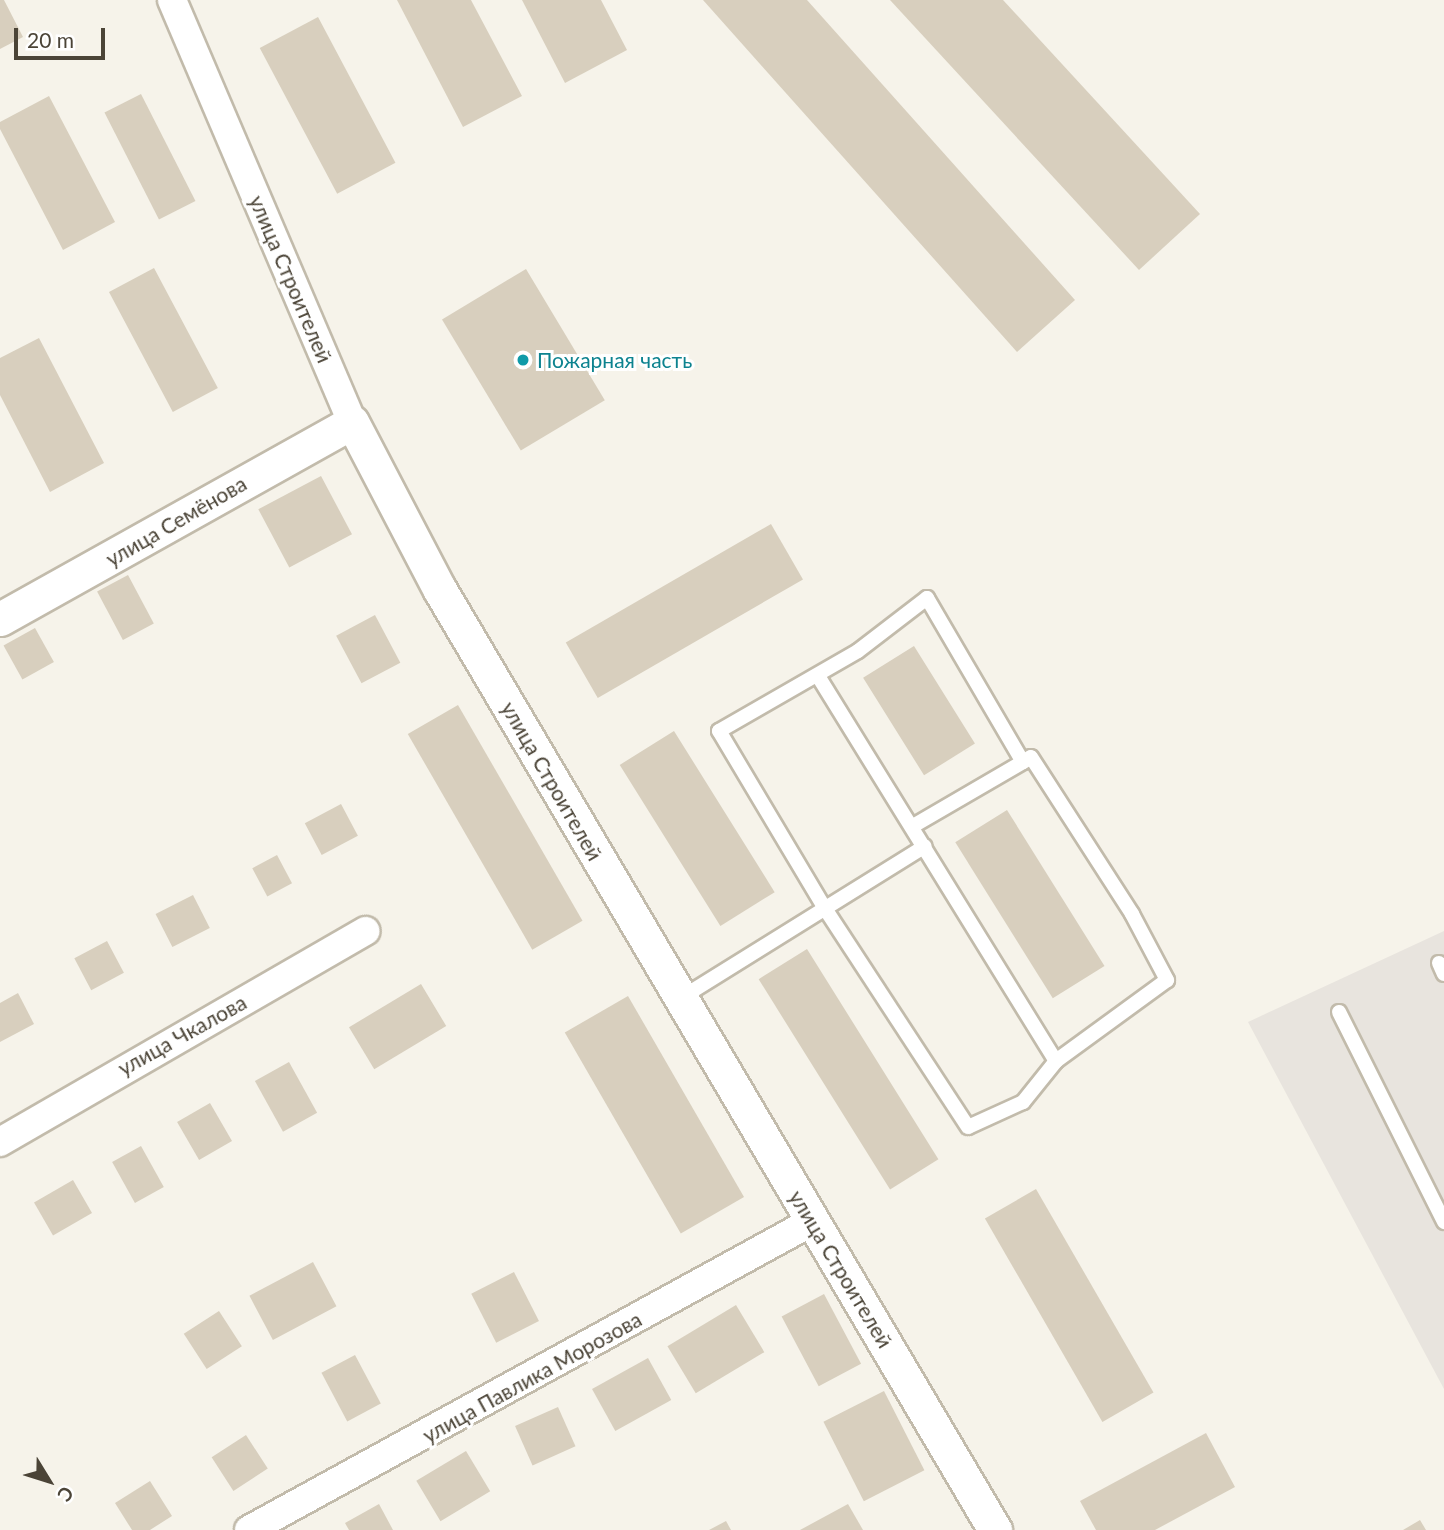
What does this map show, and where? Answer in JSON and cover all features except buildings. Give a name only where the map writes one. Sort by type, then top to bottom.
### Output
[{"type":"street","name":"улица Строителей","points":[[172,0],[352,422],[440,590],[995,1530]]},
{"type":"street","name":"улица Семёнова","points":[[0,619],[352,422]]},
{"type":"street","name":"улица Чкалова","points":[[0,1142],[366,931]]},
{"type":"street","name":"улица Павлика Морозова","points":[[249,1530],[813,1221]]},
{"type":"lane","points":[[913,826],[1023,762],[1031,757],[1132,914],[1167,980],[1056,1061],[1023,1102],[968,1127],[824,907],[719,731],[818,676],[927,598],[1023,762]]},
{"type":"lane","points":[[818,676],[1056,1061]]},
{"type":"lane","points":[[680,999],[925,846]]},
{"type":"lane","points":[[1339,1012],[1444,1222]]},
{"type":"shaded area","points":[[1444,931],[1444,1389],[1248,1022]]},
{"type":"place","name":"Пожарная часть","points":[[523,360]]}]
